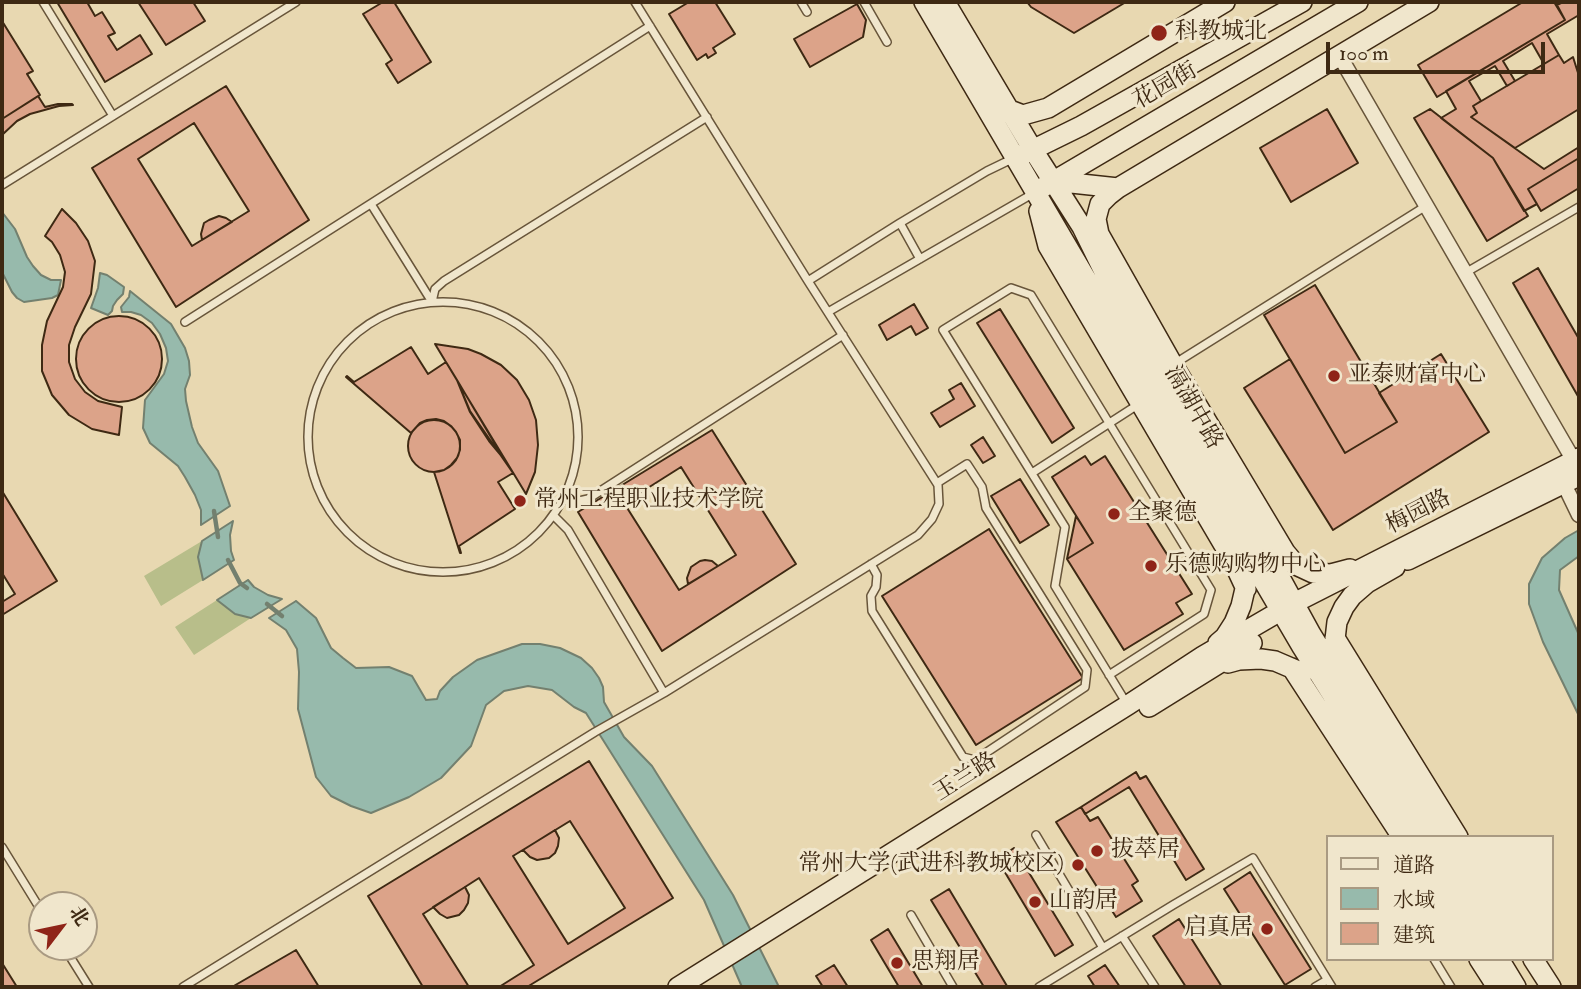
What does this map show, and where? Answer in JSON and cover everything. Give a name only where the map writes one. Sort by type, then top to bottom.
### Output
[{"type":"street","name":"滆湖中路","points":[[924,2],[1035,193],[1244,530]]},
{"type":"street","name":"滆湖中路","points":[[945,2],[1082,227],[1114,292],[1244,530],[1421,835]]},
{"type":"street","points":[[1010,110],[1023,115],[1048,108],[1225,2]]},
{"type":"street","name":"花园街","points":[[1015,158],[1081,126],[1271,10],[1302,2]]},
{"type":"street","name":"花园街","points":[[1035,193],[1358,2]]},
{"type":"street","points":[[1296,565],[1285,552],[1173,365],[1098,234],[1096,219],[1100,204],[1118,188],[1428,2]]},
{"type":"street","points":[[1339,55],[1465,273],[1574,470],[1579,515]]},
{"type":"street","points":[[1053,181],[1118,188]]},
{"type":"street","points":[[1035,193],[1048,246],[1232,559],[1246,589]]},
{"type":"street","name":"梅园路","points":[[1290,612],[1574,470]]},
{"type":"street","points":[[1244,530],[1275,553],[1313,573],[1331,574],[1393,561]]},
{"type":"street","points":[[1206,662],[1234,623],[1246,589],[1249,568],[1244,549],[1244,530]]},
{"type":"street","points":[[1206,662],[1261,659],[1292,668],[1335,686],[1337,622],[1352,596],[1393,561]]},
{"type":"street","name":"玉兰路","points":[[678,987],[723,966],[1290,612]]},
{"type":"street","points":[[1335,638],[1457,835]]},
{"type":"street","name":"玉兰路","points":[[763,941],[1128,705],[1206,662]]},
{"type":"street","points":[[1292,668],[1401,835]]},
{"type":"street","name":"滆湖中路","points":[[1335,686],[1436,835]]},
{"type":"street","points":[[1480,961],[1497,987]]},
{"type":"street","points":[[1500,961],[1516,987]]},
{"type":"street","points":[[1515,961],[1531,987]]},
{"type":"street","points":[[1534,961],[1550,987]]},
{"type":"street","name":"玉兰路","points":[[700,987],[723,966]]},
{"type":"lane","points":[[43,2],[113,116]]},
{"type":"lane","points":[[2,185],[296,2]]},
{"type":"lane","points":[[183,987],[918,535],[932,519],[939,504],[937,482],[808,281],[635,2]]},
{"type":"lane","points":[[800,2],[807,12]]},
{"type":"lane","points":[[864,2],[887,42]]},
{"type":"lane","points":[[185,322],[650,26]]},
{"type":"lane","points":[[432,302],[435,289],[444,281],[707,117]]},
{"type":"lane","points":[[808,281],[987,171],[1015,158]]},
{"type":"lane","points":[[828,312],[1035,193]]},
{"type":"lane","points":[[370,204],[432,302]]},
{"type":"lane","points":[[1173,365],[1426,206]]},
{"type":"lane","points":[[1465,273],[1579,207]]},
{"type":"lane","points":[[900,223],[920,259]]},
{"type":"lane","points":[[1109,675],[1204,614],[1211,590],[1031,295],[1011,288],[943,330],[1065,527],[1055,586],[1109,675],[1128,705]]},
{"type":"lane","points":[[427,301],[472,304],[514,321],[548,350],[570,388],[579,432],[573,476],[564,495],[554,516],[523,547],[484,567],[440,573],[397,565],[358,543],[328,509],[310,467],[308,421],[320,377],[346,340],[383,314],[427,301]]},
{"type":"lane","points":[[564,495],[579,501],[588,499],[843,335]]},
{"type":"lane","points":[[1032,473],[1140,404]]},
{"type":"lane","points":[[871,564],[877,575],[876,587],[871,596],[872,611],[963,757],[975,760],[1085,687],[1087,670],[986,508],[982,487],[967,464],[937,482]]},
{"type":"lane","points":[[554,516],[568,530],[664,693]]},
{"type":"lane","points":[[1036,835],[1103,948]]},
{"type":"lane","points":[[2,848],[29,891]]},
{"type":"lane","points":[[1039,987],[1253,858],[1330,984],[1315,987]]},
{"type":"lane","points":[[911,915],[953,987]]},
{"type":"lane","points":[[1122,936],[1155,987]]},
{"type":"lane","points":[[73,961],[89,987]]},
{"type":"lane","points":[[1435,961],[1451,987]]},
{"type":"green space","points":[[202,541],[198,557],[203,580],[161,606],[144,576]]},
{"type":"green space","points":[[217,600],[235,614],[251,618],[194,655],[175,627]]},
{"type":"water","points":[[2,212],[15,229],[33,266],[41,275],[51,280],[61,280],[58,295],[24,302],[12,292],[2,272]]},
{"type":"water","points":[[100,273],[124,287],[123,294],[108,315],[91,308]]},
{"type":"water","points":[[130,291],[171,324],[189,361],[190,375],[185,389],[192,427],[198,443],[218,471],[230,506],[201,525],[201,510],[185,477],[178,466],[150,443],[143,428],[145,400],[164,374],[168,361],[166,348],[152,323],[141,315],[122,312],[121,307]]},
{"type":"water","points":[[233,521],[230,535],[234,560],[203,580],[198,557],[202,541]]},
{"type":"water","points":[[1579,530],[1579,556],[1560,570],[1559,590],[1579,635],[1579,716],[1543,642],[1529,604],[1529,584],[1542,558]]},
{"type":"water","points":[[248,580],[268,595],[282,599],[251,618],[235,614],[217,600]]},
{"type":"water","points":[[296,601],[316,618],[331,648],[356,668],[389,667],[412,676],[426,700],[437,699],[440,691],[453,677],[477,660],[522,644],[560,648],[581,658],[599,678],[604,702],[624,737],[652,766],[733,895],[779,987],[742,987],[704,900],[586,713],[552,690],[528,686],[504,691],[486,705],[471,746],[441,778],[409,797],[371,813],[331,796],[316,777],[298,709],[297,649],[286,630],[269,618]]},
{"type":"building","points":[[57,2],[87,2],[95,16],[102,12],[115,33],[108,36],[117,50],[140,35],[152,54],[105,82]]},
{"type":"building","points":[[138,2],[193,2],[205,21],[166,45]]},
{"type":"building","points":[[383,2],[394,2],[431,62],[398,83],[386,64],[392,60],[363,14]]},
{"type":"building","points":[[689,2],[715,2],[735,34],[713,48],[716,53],[708,58],[706,54],[697,60],[669,14]]},
{"type":"building","points":[[1027,2],[1126,2],[1074,33]]},
{"type":"building","points":[[1523,2],[1554,2],[1565,20],[1437,97],[1418,65]]},
{"type":"building","points":[[1563,2],[1579,2],[1579,15],[1547,34],[1559,55],[1544,64],[1532,43],[1503,61],[1515,81],[1507,86],[1495,66],[1469,81],[1481,101],[1473,106],[1477,113],[1471,117],[1544,169],[1579,147],[1579,158],[1528,189],[1537,204],[1524,211],[1493,158],[1441,118],[1456,109],[1446,91],[1565,20],[1557,5]]},
{"type":"building","points":[[857,4],[866,20],[863,37],[810,67],[794,39]]},
{"type":"building","points":[[2,21],[33,71],[27,74],[40,95],[2,119]]},
{"type":"building","points":[[1559,55],[1564,63],[1573,57],[1579,76],[1579,109],[1515,148],[1471,117],[1477,113],[1473,106]]},
{"type":"building","points":[[226,86],[309,220],[176,307],[92,168]],"holes":[[[194,123],[249,211],[192,246],[138,159]]]},
{"type":"building","points":[[38,96],[45,107],[73,105],[30,114],[17,121],[2,135],[2,119]]},
{"type":"building","points":[[1327,109],[1358,163],[1291,202],[1260,148]]},
{"type":"building","points":[[1430,109],[1493,158],[1528,216],[1487,241],[1414,118]]},
{"type":"building","points":[[1579,158],[1579,188],[1541,211],[1528,189]]},
{"type":"building","points":[[62,209],[88,241],[95,261],[91,294],[69,345],[69,362],[75,379],[85,392],[98,401],[122,407],[119,435],[92,429],[69,415],[52,395],[42,371],[42,345],[47,321],[63,287],[65,272],[60,255],[45,236]]},
{"type":"building","points":[[219,216],[232,222],[202,240],[204,223]]},
{"type":"building","points":[[1538,268],[1579,339],[1579,398],[1513,283]]},
{"type":"building","name":"亚泰财富中心","points":[[1315,285],[1397,422],[1345,453],[1264,315]]},
{"type":"building","points":[[914,304],[928,328],[916,335],[911,326],[887,340],[879,325]]},
{"type":"building","points":[[1000,309],[1074,428],[1052,443],[977,323]]},
{"type":"building","points":[[119,316],[143,323],[155,335],[162,359],[155,383],[143,395],[119,402],[95,395],[83,383],[76,359],[83,335],[95,323]]},
{"type":"building","points":[[435,344],[468,349],[481,354],[501,365],[517,380],[529,400],[536,420],[538,445],[535,472],[526,494]]},
{"type":"building","points":[[411,347],[428,374],[446,362],[470,411],[513,473],[498,482],[515,509],[459,546],[461,553],[434,472],[444,470],[457,458],[460,440],[456,432],[444,421],[436,419],[420,423],[411,433],[346,377],[354,382]]},
{"type":"building","points":[[1441,354],[1489,432],[1333,530],[1244,388],[1290,359],[1345,453],[1397,422],[1379,393]]},
{"type":"building","points":[[457,380],[504,459],[470,412]]},
{"type":"building","points":[[961,383],[975,406],[940,427],[931,413],[954,399],[949,390]]},
{"type":"building","points":[[434,420],[453,427],[460,446],[453,465],[434,472],[415,465],[408,446],[415,427]]},
{"type":"building","points":[[712,430],[796,564],[662,651],[578,512]],"holes":[[[681,467],[736,555],[679,590],[624,503]]]},
{"type":"building","points":[[983,437],[995,456],[983,463],[971,445]]},
{"type":"building","points":[[1085,456],[1091,465],[1105,456],[1192,594],[1176,603],[1183,614],[1124,650],[1067,559],[1093,543],[1052,477]]},
{"type":"building","points":[[1020,479],[1049,525],[1020,543],[991,496]]},
{"type":"building","points":[[2,491],[57,581],[2,615],[2,602],[15,594],[2,573]]},
{"type":"building","points":[[1076,516],[1093,543],[1067,559]]},
{"type":"building","points":[[989,529],[1083,678],[976,745],[882,596]]},
{"type":"building","points":[[705,560],[718,566],[688,584],[691,567]]},
{"type":"building","points":[[589,761],[673,898],[527,987],[499,987],[534,965],[479,878],[423,914],[469,987],[423,987],[368,896]],"holes":[[[570,821],[625,908],[568,944],[513,856]]]},
{"type":"building","points":[[1136,772],[1140,779],[1146,776],[1204,869],[1186,880],[1129,787],[1085,814],[1081,807]]},
{"type":"building","name":"拔萃居","points":[[1081,807],[1090,821],[1098,817],[1138,881],[1132,885],[1142,901],[1116,917],[1056,822]]},
{"type":"building","points":[[555,830],[559,838],[558,846],[549,858],[537,860],[523,850]]},
{"type":"building","name":"山韵居","points":[[1014,848],[1073,945],[1055,956],[997,859]]},
{"type":"building","name":"启真居","points":[[1250,872],[1311,969],[1285,985],[1224,889]]},
{"type":"building","points":[[465,887],[469,895],[468,903],[459,915],[447,918],[433,907]]},
{"type":"building","points":[[949,889],[1007,986],[984,987],[931,900]]},
{"type":"building","name":"启真居","points":[[1179,919],[1222,987],[1186,987],[1153,936]]},
{"type":"building","name":"思翔居","points":[[888,929],[923,987],[899,987],[871,940]]},
{"type":"building","points":[[296,950],[319,987],[232,987]]},
{"type":"building","points":[[2,963],[17,987],[2,987]]},
{"type":"building","name":"思翔居","points":[[834,965],[848,987],[823,987],[816,976]]},
{"type":"building","points":[[1105,965],[1120,987],[1095,987],[1088,976]]},
{"type":"waterway","points":[[214,511],[218,537]]},
{"type":"waterway","points":[[228,560],[240,583],[247,588]]},
{"type":"waterway","points":[[267,604],[282,616]]},
{"type":"place","name":"科教城北","points":[[1159,33]]},
{"type":"place","name":"亚泰财富中心","points":[[1334,376]]},
{"type":"place","name":"常州工程职业技术学院","points":[[520,501]]},
{"type":"place","name":"全聚德","points":[[1114,514]]},
{"type":"place","name":"乐德购购物中心","points":[[1151,566]]},
{"type":"place","name":"拔萃居","points":[[1097,851]]},
{"type":"place","name":"常州大学(武进科教城校区)","points":[[1078,865]]},
{"type":"place","name":"山韵居","points":[[1035,902]]},
{"type":"place","name":"启真居","points":[[1267,929]]},
{"type":"place","name":"思翔居","points":[[897,963]]}]
